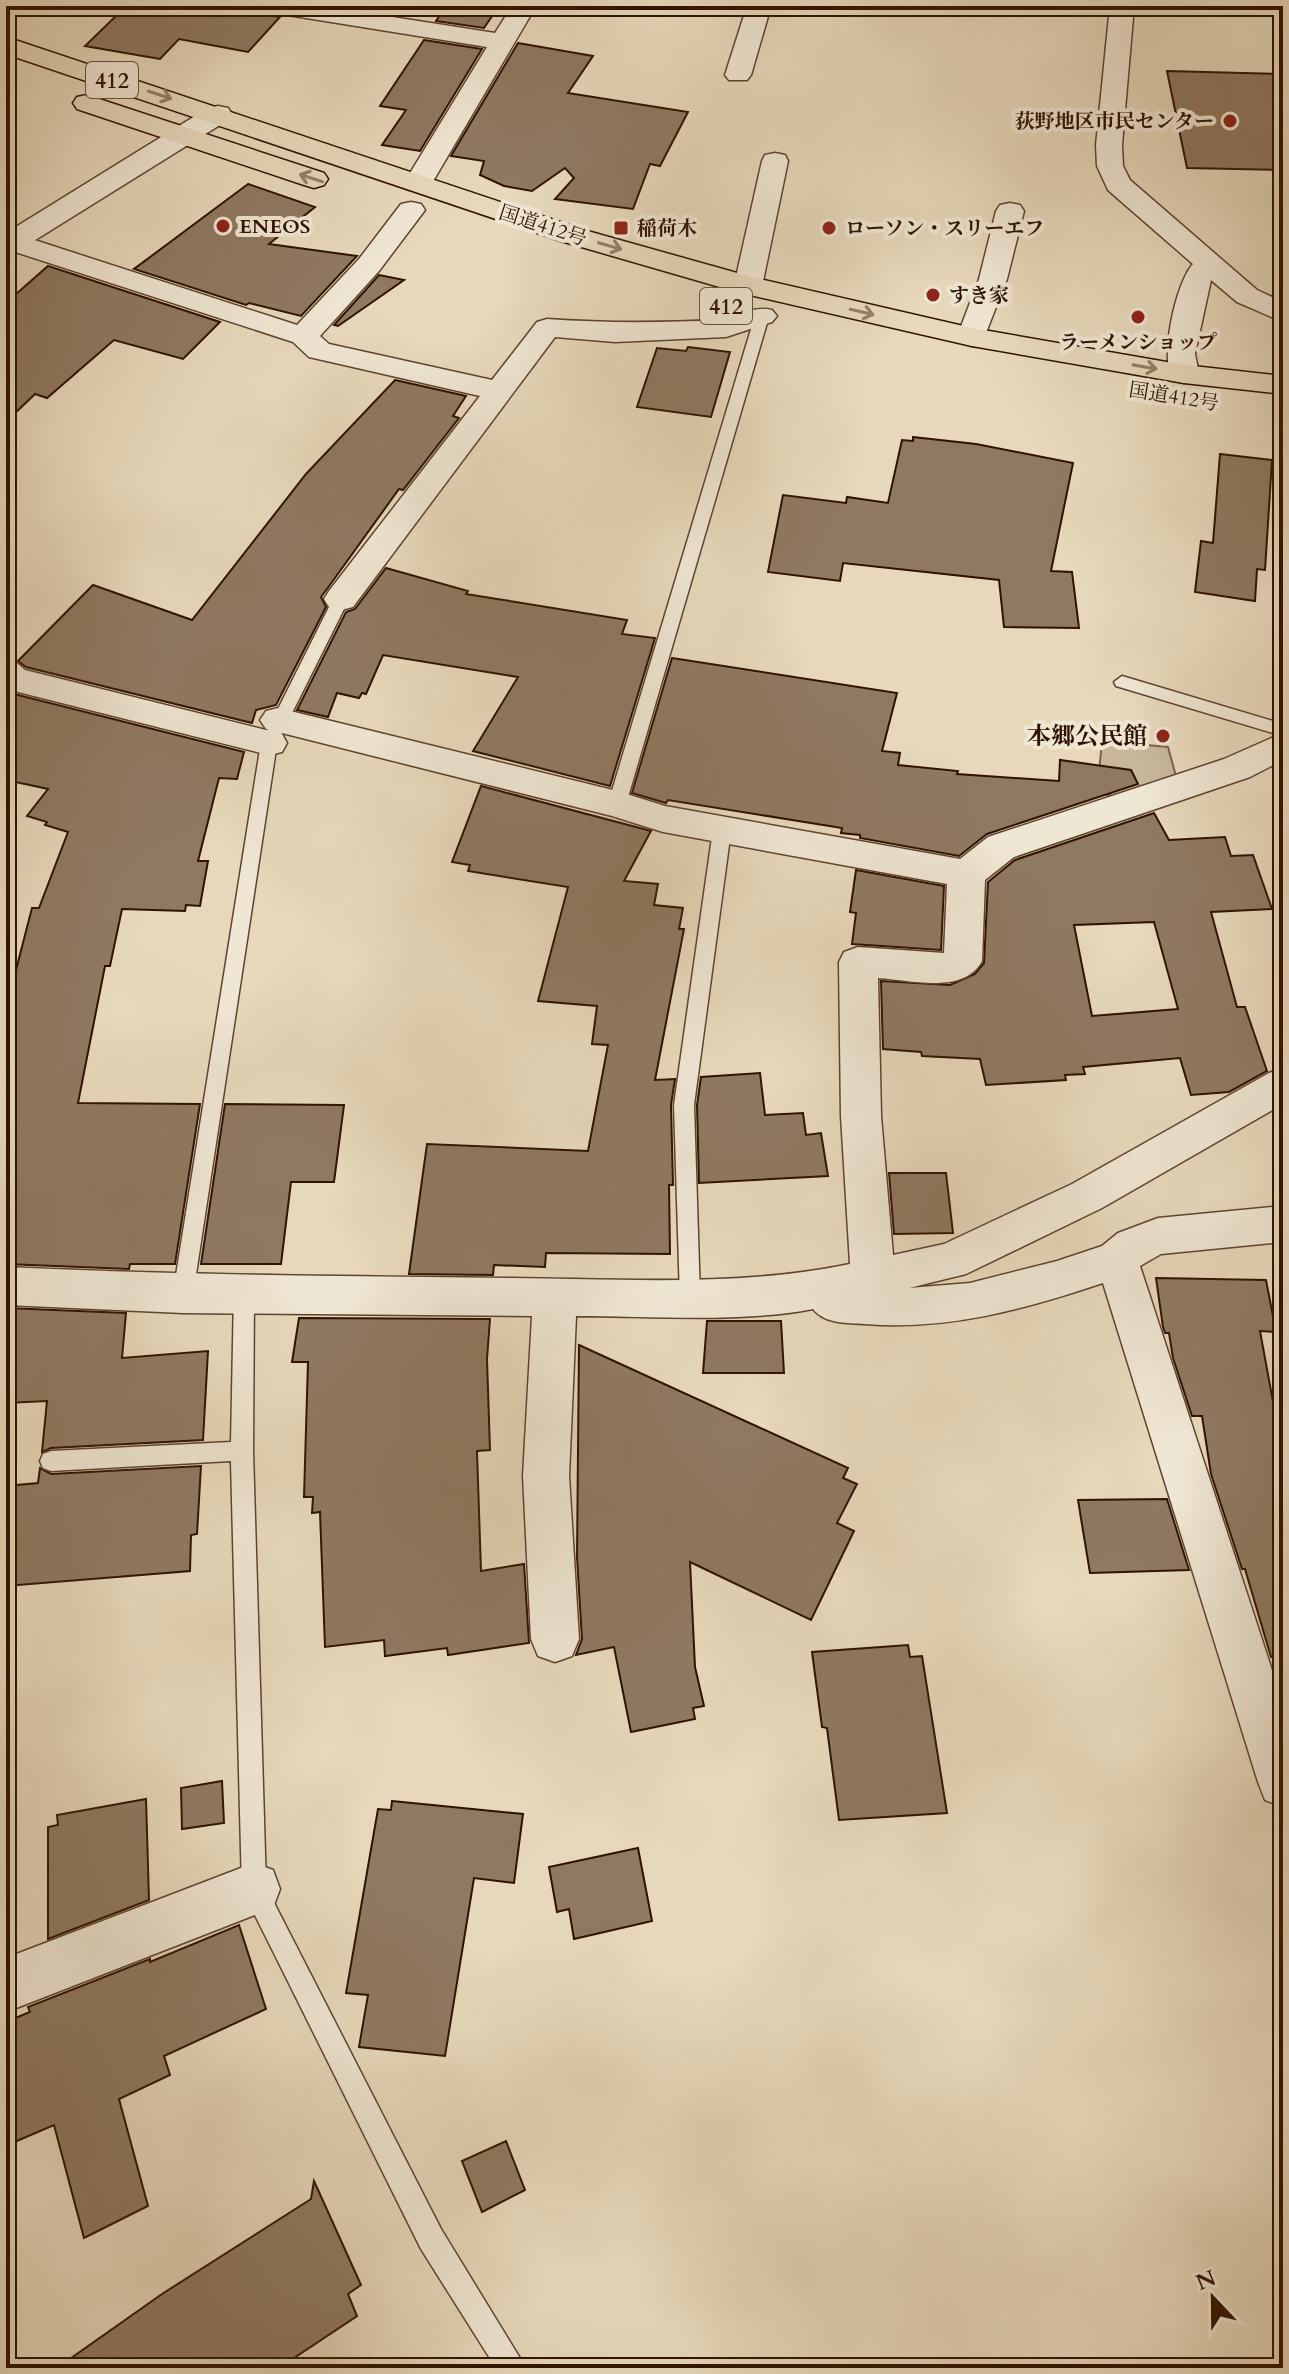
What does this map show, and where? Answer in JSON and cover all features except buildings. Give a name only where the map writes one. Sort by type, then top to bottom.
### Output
[{"type":"highway","name":"国道412号","points":[[6,45],[218,114],[596,270],[762,316],[955,358],[1126,389],[1283,412]]},
{"type":"highway","name":"国道412号","points":[[64,95],[185,137],[574,236],[748,286],[972,337],[1184,374],[1283,385]]},
{"type":"street","points":[[275,6],[504,42]]},
{"type":"street","points":[[303,336],[369,265],[415,196],[524,6]]},
{"type":"street","points":[[738,75],[759,6]]},
{"type":"street","points":[[1122,6],[1109,145],[1110,166],[1118,184],[1247,296],[1283,313]]},
{"type":"street","points":[[9,244],[218,114]]},
{"type":"street","points":[[748,286],[775,161]]},
{"type":"street","points":[[972,337],[993,279],[1010,211]]},
{"type":"street","points":[[9,244],[303,336],[319,351],[500,391]]},
{"type":"street","points":[[1184,374],[1180,354],[1198,275],[1209,263]]},
{"type":"street","points":[[341,599],[547,328],[615,333],[726,328],[762,316]]},
{"type":"street","points":[[6,672],[13,679],[617,804],[663,819],[966,874],[1001,847],[1237,768],[1283,745]]},
{"type":"street","points":[[873,1279],[861,1116],[858,962],[949,968],[963,961],[966,874]]},
{"type":"street","points":[[6,1286],[183,1294],[690,1298],[794,1294],[951,1261],[1087,1196],[1283,1084]]},
{"type":"street","points":[[821,1288],[835,1303],[900,1308],[956,1303],[1057,1280],[1117,1260],[1133,1246],[1158,1236],[1283,1224]]},
{"type":"street","points":[[1117,1260],[1283,1782]]},
{"type":"street","points":[[555,1297],[546,1476],[555,1639]]},
{"type":"street","points":[[6,1985],[254,1889]]},
{"type":"lane","points":[[617,804],[762,316]]},
{"type":"lane","points":[[183,1294],[274,732],[341,599]]},
{"type":"lane","points":[[1122,682],[1283,730]]},
{"type":"lane","points":[[690,1298],[684,1105],[722,830]]},
{"type":"lane","points":[[244,1293],[242,1451],[254,1889],[431,2239],[512,2368]]},
{"type":"lane","points":[[51,1461],[242,1451]]},
{"type":"shaded area","points":[[1102,741],[1168,747],[1177,780],[1119,797],[1097,793]]},
{"type":"place","name":"荻野地区市民センター","points":[[1230,121]]},
{"type":"place","name":"ENEOS","points":[[223,226]]},
{"type":"place","name":"稲荷木","points":[[621,228]]},
{"type":"place","name":"ローソン・スリーエフ","points":[[829,228]]},
{"type":"place","name":"すき家","points":[[933,295]]},
{"type":"place","name":"ラーメンショップ","points":[[1138,317]]},
{"type":"place","name":"本郷公民館","points":[[1163,736]]}]
